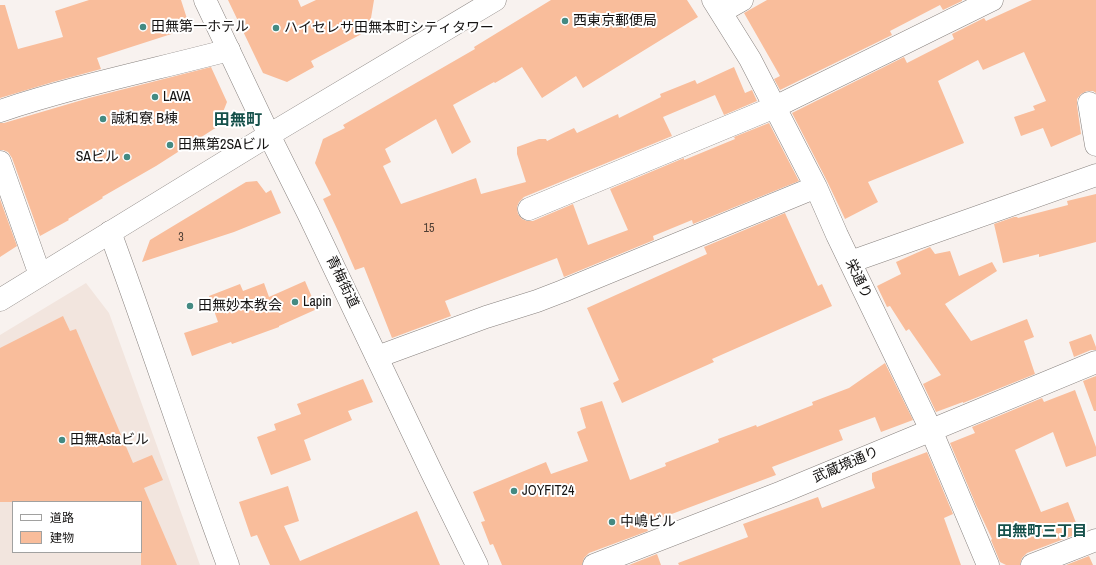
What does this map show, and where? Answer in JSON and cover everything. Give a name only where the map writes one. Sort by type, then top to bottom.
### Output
[{"type":"street","name":"青梅街道","points":[[205,0],[477,565]]},
{"type":"street","points":[[0,300],[269,135],[496,0]]},
{"type":"street","points":[[717,6],[742,0]]},
{"type":"street","points":[[529,209],[775,107],[992,0]]},
{"type":"street","name":"栄通り","points":[[717,6],[750,58],[816,186],[850,262],[931,430],[988,565]]},
{"type":"street","points":[[0,111],[36,99],[230,50]]},
{"type":"street","points":[[1089,103],[1096,145]]},
{"type":"street","points":[[0,162],[40,275]]},
{"type":"street","points":[[850,262],[1096,175]]},
{"type":"street","points":[[378,357],[486,317],[563,291],[816,186]]},
{"type":"street","points":[[110,232],[228,565]]},
{"type":"street","name":"武蔵境通り","points":[[594,565],[782,492],[1096,362]]},
{"type":"street","points":[[1032,565],[1096,540]]},
{"type":"shaded area","name":"田無Astaビル","points":[[86,283],[109,313],[200,565],[0,565],[0,335]]},
{"type":"building","points":[[89,0],[181,0],[190,28],[97,58],[101,69],[0,98],[0,5],[5,5],[18,49],[63,37],[55,11]]},
{"type":"building","points":[[228,0],[298,0],[301,7],[316,0],[374,0],[369,30],[311,61],[314,67],[287,82],[263,73]]},
{"type":"building","points":[[551,0],[687,0],[698,17],[583,88],[576,76],[542,98],[522,67],[453,105],[471,142],[452,154],[436,119],[385,149],[391,162],[383,166],[401,204],[476,178],[481,194],[526,182],[517,154],[517,147],[539,139],[546,139],[547,141],[574,128],[577,133],[618,114],[619,118],[661,97],[660,94],[695,80],[697,84],[734,67],[745,93],[752,90],[757,101],[724,115],[715,95],[663,117],[672,136],[524,197],[519,202],[517,207],[518,214],[522,219],[533,221],[573,204],[588,245],[628,230],[610,189],[684,158],[684,160],[735,139],[734,137],[769,123],[799,181],[693,224],[692,220],[653,236],[654,240],[564,277],[557,258],[445,301],[451,316],[392,338],[364,267],[355,270],[323,199],[331,195],[315,163],[323,139],[345,128],[343,125],[475,49],[474,47]]},
{"type":"building","points":[[767,0],[962,1],[943,10],[940,5],[890,31],[892,35],[780,90],[774,79],[780,76],[744,13]]},
{"type":"building","points":[[1032,0],[1096,0],[1096,93],[1093,91],[1087,91],[1081,94],[1077,99],[1081,134],[1051,147],[1043,128],[1021,136],[1014,117],[1035,110],[1033,106],[1046,101],[1024,52],[983,70],[978,60],[938,81],[964,143],[868,182],[878,202],[845,219],[792,113],[904,57],[907,63],[954,39],[952,34],[984,18],[986,21]]},
{"type":"building","points":[[211,67],[227,102],[217,127],[156,166],[102,197],[103,198],[68,219],[69,220],[40,236],[12,158],[8,152],[0,150],[0,123],[89,98]]},
{"type":"building","points":[[257,181],[266,193],[271,190],[281,213],[234,232],[142,262],[150,240],[246,182]]},
{"type":"building","points":[[1096,194],[1096,242],[1039,257],[1039,254],[1003,263],[994,224],[1014,217],[1018,218],[1068,205],[1067,201]]},
{"type":"building","points":[[0,199],[17,246],[0,257]]},
{"type":"building","points":[[785,213],[818,286],[822,284],[832,306],[712,359],[714,362],[622,403],[613,383],[619,380],[587,308],[707,254],[704,247]]},
{"type":"building","points":[[930,247],[935,254],[950,251],[959,276],[992,262],[997,271],[945,304],[971,341],[1027,319],[1034,337],[1024,341],[1035,374],[963,403],[936,412],[923,384],[941,375],[909,329],[906,331],[890,306],[887,307],[877,286],[901,274],[896,262]]},
{"type":"building","points":[[305,281],[317,309],[279,327],[232,344],[231,342],[192,356],[184,333],[218,322],[209,296],[240,284],[243,291],[264,283],[269,297]]},
{"type":"building","name":"田無Astaビル","points":[[63,316],[70,331],[76,329],[133,463],[152,455],[163,480],[144,488],[177,565],[141,565],[142,501],[0,502],[0,348]]},
{"type":"building","points":[[1091,334],[1096,350],[1091,350],[1074,357],[1069,342]]},
{"type":"building","points":[[885,363],[913,420],[881,432],[875,417],[839,430],[843,440],[772,467],[776,475],[645,524],[648,531],[589,553],[584,558],[582,565],[502,565],[493,544],[490,545],[481,522],[485,521],[473,492],[546,462],[551,474],[588,461],[577,432],[586,428],[580,408],[602,401],[630,480],[666,466],[665,463],[719,442],[718,439],[756,425],[757,427],[813,405],[812,402],[849,388]]},
{"type":"building","points":[[1096,376],[1096,411],[1094,411],[1083,381]]},
{"type":"building","points":[[363,379],[373,402],[348,411],[352,420],[304,440],[311,460],[271,475],[257,437],[276,430],[274,424],[301,414],[297,404]]},
{"type":"building","points":[[1075,390],[1096,447],[1096,456],[1066,467],[1053,432],[1015,450],[1041,512],[1068,502],[1080,533],[1027,553],[1022,558],[1020,565],[1006,565],[1000,562],[991,540],[992,539],[950,443],[975,433],[972,427],[1042,398],[1044,402]]},
{"type":"building","points":[[927,452],[953,514],[944,518],[961,565],[679,565],[678,563],[748,537],[743,524],[818,497],[822,508],[875,488],[872,480],[872,473]]},
{"type":"building","points":[[288,486],[299,521],[284,526],[300,561],[417,511],[440,565],[270,565],[257,535],[251,537],[239,502]]},
{"type":"building","points":[[657,554],[661,565],[629,565]]},
{"type":"building","points":[[1089,556],[1093,565],[1066,565]]},
{"type":"place","name":"西東京郵便局","points":[[565,21]]},
{"type":"place","name":"田無第一ホテル","points":[[143,27]]},
{"type":"place","name":"ハイセレサ田無本町シティタワー","points":[[276,28]]},
{"type":"place","name":"LAVA","points":[[155,97]]},
{"type":"place","name":"誠和寮 B棟","points":[[103,119]]},
{"type":"place","name":"田無第2SAビル","points":[[170,145]]},
{"type":"place","name":"SAビル","points":[[127,157]]},
{"type":"place","name":"Lapin","points":[[295,302]]},
{"type":"place","name":"田無妙本教会","points":[[190,306]]},
{"type":"place","name":"田無Astaビル","points":[[62,440]]},
{"type":"place","name":"JOYFIT24","points":[[514,491]]},
{"type":"place","name":"中嶋ビル","points":[[612,522]]},
{"type":"district","name":"田無町","points":[[238,121]]},
{"type":"district","name":"田無町三丁目","points":[[1042,532]]}]
